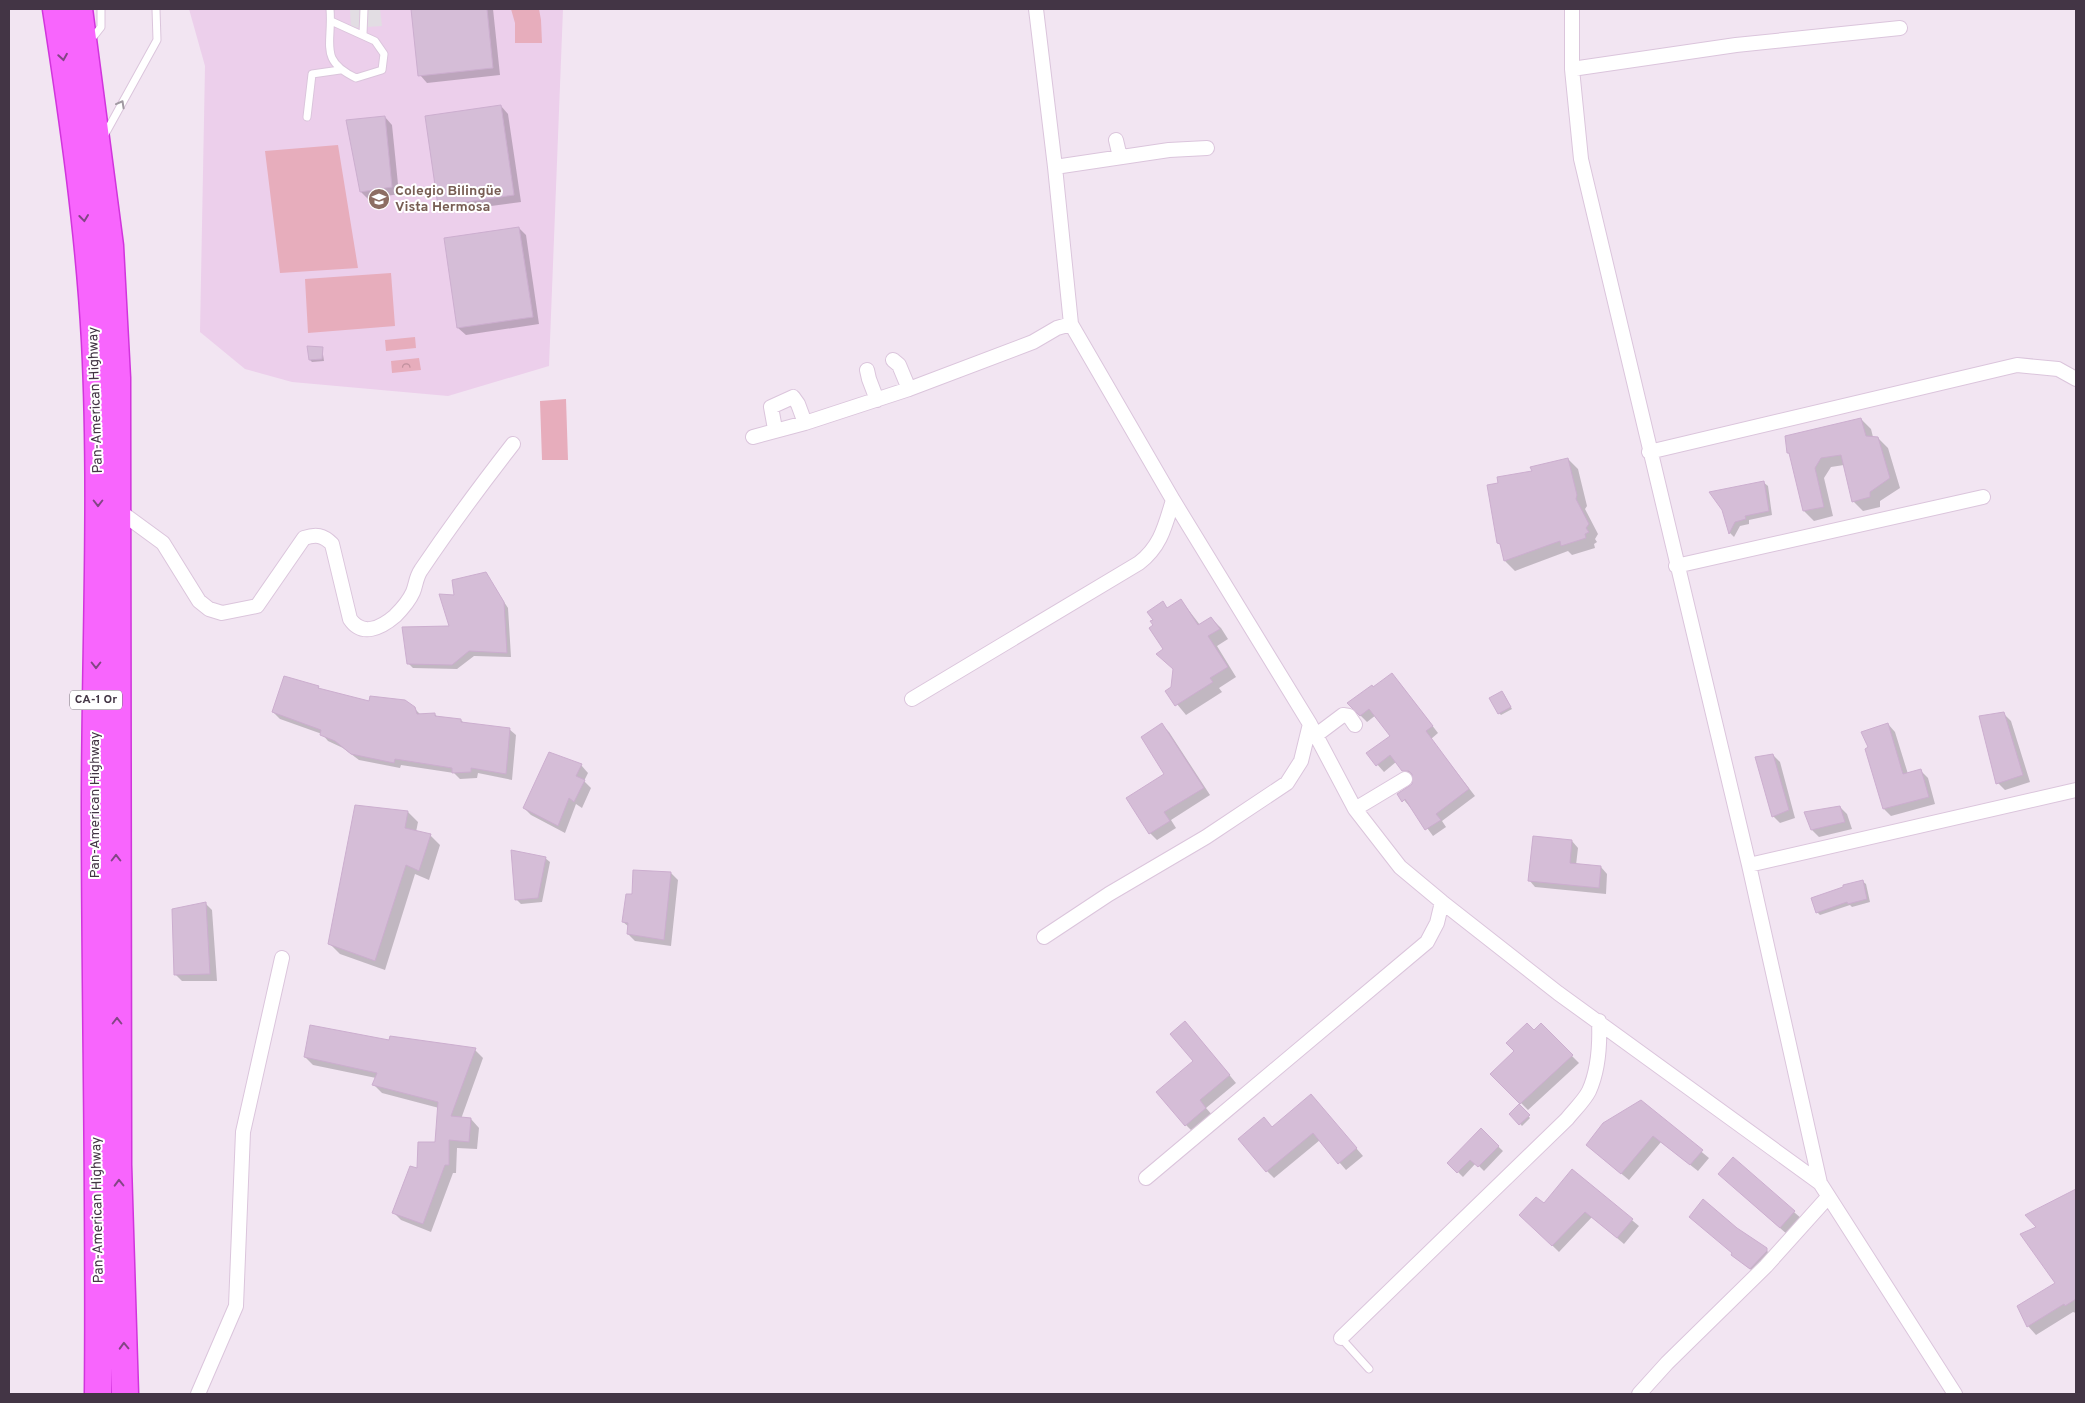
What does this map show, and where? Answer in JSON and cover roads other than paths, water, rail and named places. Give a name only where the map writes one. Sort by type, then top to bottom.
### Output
[{"type":"highway","name":"Pan-American Highway","points":[[56,9],[88,250],[96,360],[98,510],[95,1033],[99,1256],[98,1394]]},
{"type":"highway","name":"Pan-American Highway","points":[[79,9],[110,246],[114,312],[118,510],[118,1165],[125,1394]]},
{"type":"street","points":[[1036,9],[1071,324],[1312,730],[1355,809],[1400,867],[1442,902],[1558,993],[1820,1183]]},
{"type":"street","points":[[1572,9],[1572,69],[1581,158],[1676,566],[1749,865],[1820,1183],[1955,1394]]},
{"type":"street","points":[[1572,69],[1736,45],[1900,28]]},
{"type":"street","points":[[1116,140],[1120,157]]},
{"type":"street","points":[[1055,167],[1120,157],[1207,148]]},
{"type":"street","points":[[754,437],[775,429],[804,424],[909,389],[1033,342],[1057,328],[1071,324]]},
{"type":"street","points":[[893,360],[899,365],[909,389]]},
{"type":"street","points":[[1649,452],[2017,365],[2058,369],[2076,379]]},
{"type":"street","points":[[867,370],[877,400]]},
{"type":"street","points":[[775,429],[771,407],[793,397],[798,404],[804,424]]},
{"type":"street","points":[[118,510],[163,543],[199,601],[210,609],[222,613],[257,606],[304,538],[319,535],[332,544],[350,619],[354,625],[362,630],[370,630],[393,617],[404,606],[413,591],[419,573],[463,508],[513,444]]},
{"type":"street","points":[[1676,566],[1983,497]]},
{"type":"street","points":[[912,699],[1139,563],[1152,553],[1161,537],[1174,500]]},
{"type":"street","points":[[1044,936],[1206,837],[1287,783],[1301,761],[1312,730],[1344,715],[1348,716],[1355,725]]},
{"type":"street","points":[[1355,809],[1405,779]]},
{"type":"street","points":[[1749,865],[2076,790]]},
{"type":"street","points":[[1146,1178],[1427,942],[1436,923],[1442,902]]},
{"type":"street","points":[[198,1394],[236,1306],[243,1132],[282,958]]},
{"type":"street","points":[[1341,1338],[1567,1119],[1589,1092],[1596,1068],[1600,1040],[1599,1021]]},
{"type":"street","points":[[1639,1394],[1667,1363],[1766,1266],[1828,1197]]},
{"type":"lane","points":[[84,46],[101,27],[101,9]]},
{"type":"lane","points":[[98,147],[157,40],[156,9]]},
{"type":"lane","points":[[330,9],[329,48],[331,60],[340,70],[356,78],[382,70],[384,54],[375,41],[331,21]]},
{"type":"lane","points":[[363,34],[364,9]]},
{"type":"lane","points":[[307,116],[312,74],[340,70]]},
{"type":"lane","points":[[1341,1338],[1369,1369]]},
{"type":"place","name":"Colegio Bilingüe Vista Hermosa","points":[[379,199]]}]
